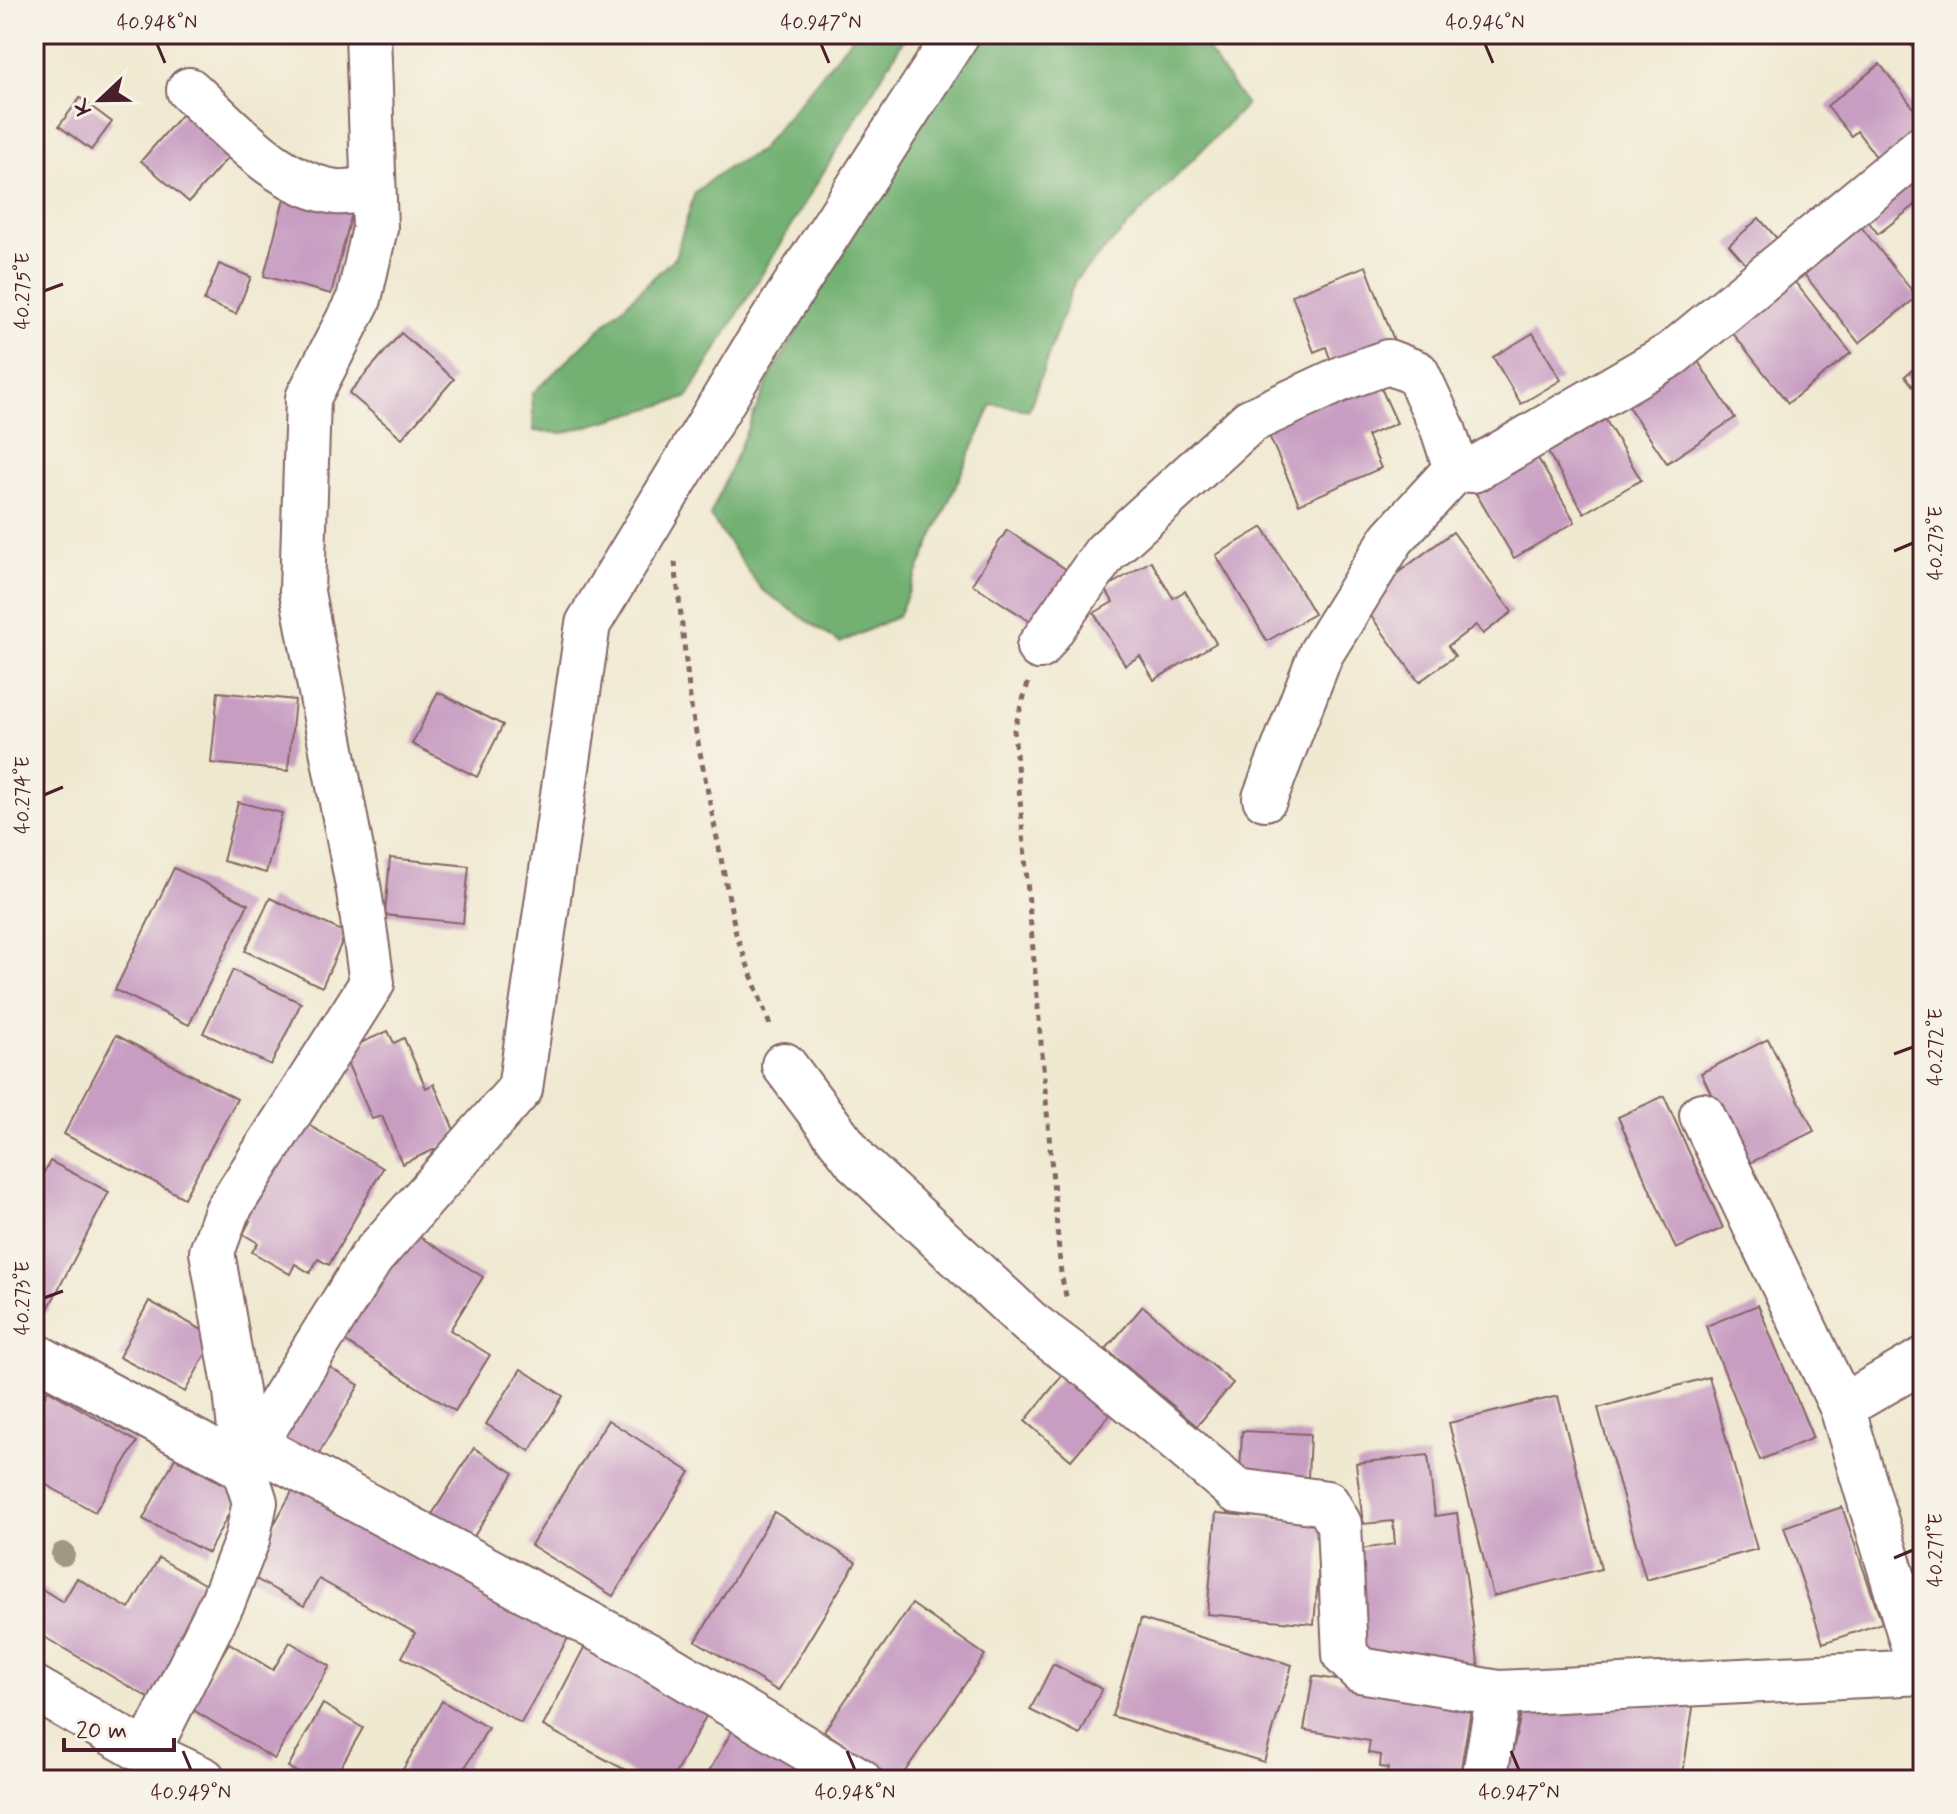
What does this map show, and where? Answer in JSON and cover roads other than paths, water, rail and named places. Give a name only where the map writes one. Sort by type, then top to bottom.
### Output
[{"type":"street","points":[[147,1753],[223,1601],[247,1540],[255,1502],[212,1252],[227,1211],[372,983],[359,891],[302,592],[308,398],[359,299],[375,228],[368,34]]},
{"type":"street","points":[[249,1456],[371,1258],[520,1089],[588,624],[756,346],[957,34]]},
{"type":"street","points":[[189,90],[252,148],[294,177],[336,192],[373,189]]},
{"type":"street","points":[[1456,469],[1473,470],[1509,451],[1672,354],[1923,147]]},
{"type":"street","points":[[1039,647],[1105,553],[1250,421],[1343,378],[1388,362],[1417,373],[1443,429],[1456,469]]},
{"type":"street","points":[[1265,798],[1321,653],[1392,539],[1456,469]]},
{"type":"street","points":[[784,1065],[857,1162],[1030,1323],[1096,1372],[1237,1491],[1327,1503],[1339,1524],[1345,1655],[1360,1670],[1499,1693],[1922,1672],[1842,1407],[1702,1115]]},
{"type":"street","points":[[34,1355],[249,1456],[651,1657],[859,1780]]},
{"type":"street","points":[[1842,1407],[1923,1360]]},
{"type":"street","points":[[34,1688],[147,1753],[204,1780]]},
{"type":"street","points":[[1484,1780],[1499,1693]]}]
